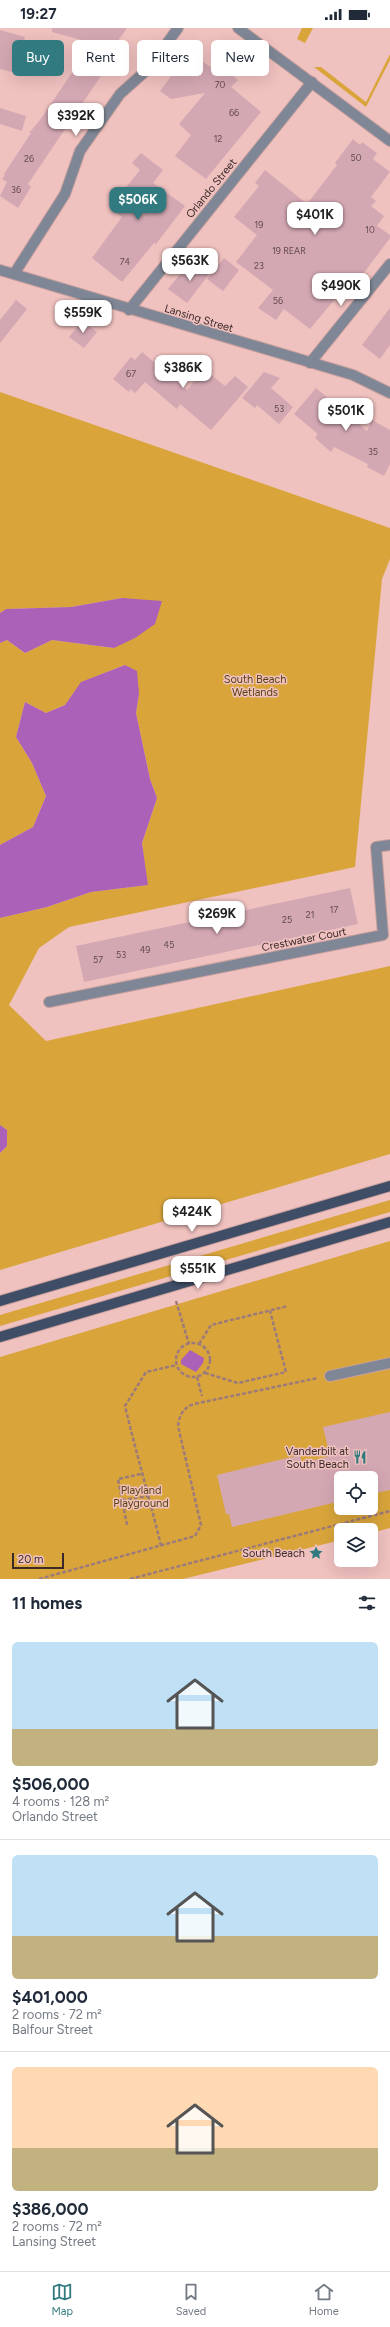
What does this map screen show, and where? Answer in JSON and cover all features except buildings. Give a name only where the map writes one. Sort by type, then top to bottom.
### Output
[{"type":"main road","points":[[0,1301],[390,1186]]},
{"type":"main road","points":[[0,1336],[390,1222]]},
{"type":"street","points":[[14,274],[65,194],[80,151],[120,94],[149,68],[178,28]]},
{"type":"street","points":[[238,28],[390,141]]},
{"type":"street","name":"Orlando Street","points":[[129,310],[312,82]]},
{"type":"street","points":[[310,363],[390,264]]},
{"type":"street","name":"Lansing Street","points":[[0,270],[129,310],[353,375],[390,393]]},
{"type":"street","name":"Crestwater Court","points":[[49,1002],[383,936],[376,847],[390,845]]},
{"type":"street","points":[[330,1376],[390,1363]]},
{"type":"path","points":[[176,1301],[189,1344]]},
{"type":"path","points":[[199,1344],[212,1325],[288,1306]]},
{"type":"path","points":[[205,1373],[238,1383],[286,1372],[270,1311]]},
{"type":"path","points":[[189,1344],[199,1344],[208,1351],[210,1357],[210,1363],[205,1373],[197,1377],[183,1374],[177,1365],[176,1360],[180,1350],[189,1344]]},
{"type":"path","points":[[161,1546],[149,1496],[141,1474],[125,1406],[146,1372],[177,1365]]},
{"type":"path","points":[[39,1579],[195,1536],[202,1525],[178,1426],[178,1420],[184,1409],[203,1402],[330,1376]]},
{"type":"path","points":[[197,1377],[202,1396]]},
{"type":"path","points":[[127,1524],[118,1479],[141,1474]]},
{"type":"path","points":[[122,1500],[149,1496]]},
{"type":"path","points":[[130,1579],[390,1511]]},
{"type":"green space","points":[[302,28],[313,28],[305,43],[297,39]]},
{"type":"green space","points":[[390,54],[390,60],[366,107],[314,67],[321,67],[366,102]]},
{"type":"green space","name":"South Beach Wetlands","points":[[0,392],[390,528],[390,559],[382,579],[355,867],[69,927],[39,948],[9,1005],[46,1041],[390,966],[390,1154],[0,1270],[0,1153],[7,1146],[7,1130],[0,1125],[0,918],[47,907],[91,892],[147,885],[142,843],[157,798],[150,779],[136,713],[139,694],[125,665],[82,682],[65,705],[46,713],[25,702],[16,737],[32,763],[46,796],[33,827],[0,845],[0,643],[7,640],[25,653],[52,640],[114,648],[122,598],[71,607],[6,609],[0,613]]},
{"type":"green space","points":[[390,1200],[390,1212],[0,1326],[0,1315]]},
{"type":"green space","name":"South Beach","points":[[390,1241],[390,1528],[378,1531],[378,1523],[334,1523],[334,1542],[183,1579],[0,1579],[0,1357]]},
{"type":"shaded area","points":[[122,598],[162,601],[155,624],[135,638],[114,648],[52,640],[25,653],[7,640],[0,643],[0,613],[6,609],[71,607]]},
{"type":"shaded area","points":[[125,665],[137,671],[139,694],[136,713],[150,779],[157,798],[142,843],[148,885],[91,892],[47,907],[0,918],[0,845],[33,827],[46,796],[32,763],[16,737],[25,702],[46,713],[65,705],[81,682]]},
{"type":"shaded area","points":[[0,1125],[7,1130],[7,1146],[0,1153]]},
{"type":"shaded area","points":[[190,1350],[204,1358],[203,1363],[196,1372],[181,1364],[181,1360]]},
{"type":"place","name":"Vanderbilt at South Beach","points":[[360,1457]]},
{"type":"place","name":"South Beach","points":[[316,1553]]},
{"type":"park label","name":"Playland Playground","points":[[141,1496]]}]
